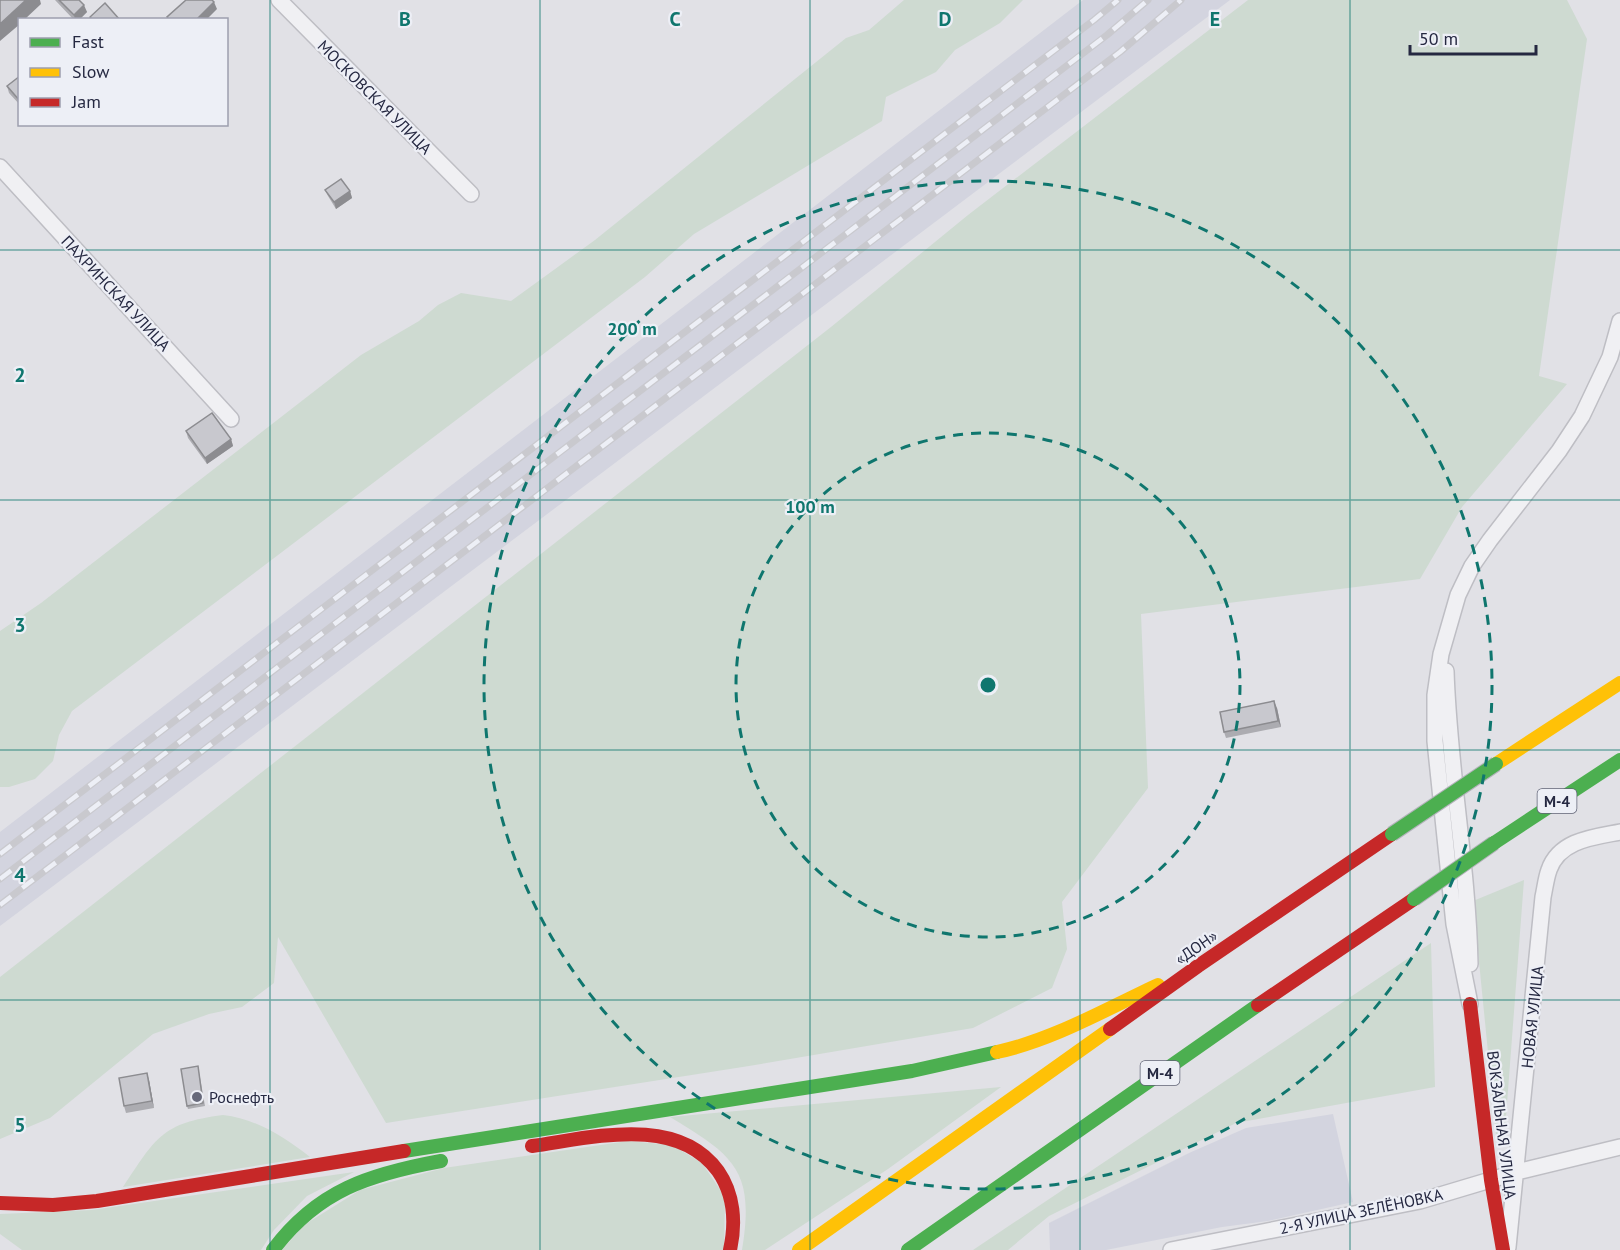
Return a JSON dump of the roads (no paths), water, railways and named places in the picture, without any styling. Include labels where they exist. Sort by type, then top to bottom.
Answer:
[{"type":"main road","name":"«ДОН»","points":[[799,1250],[1198,966],[1620,683]]},
{"type":"main road","name":"М-4","points":[[908,1250],[1227,1026],[1494,843],[1620,760]]},
{"type":"main road","points":[[0,1203],[53,1205],[97,1201],[912,1071],[1016,1048],[1073,1025],[1198,966]]},
{"type":"main road","name":"ВОКЗАЛЬНАЯ УЛИЦА","points":[[1470,1004],[1491,1180],[1503,1250]]},
{"type":"main road","points":[[515,1149],[632,1132],[678,1139],[698,1149],[716,1166],[729,1190],[734,1218],[730,1250]]},
{"type":"main road","points":[[273,1250],[291,1225],[304,1212],[343,1188],[374,1176],[416,1165],[460,1158]]},
{"type":"street","name":"МОСКОВСКАЯ УЛИЦА","points":[[279,0],[471,194]]},
{"type":"street","name":"ПАХРИНСКАЯ УЛИЦА","points":[[0,167],[231,419]]},
{"type":"street","points":[[1470,1004],[1454,924],[1435,741],[1435,695],[1440,654],[1458,595],[1472,566],[1582,417],[1610,357],[1620,321]]},
{"type":"street","name":"НОВАЯ УЛИЦА","points":[[1507,1250],[1543,897],[1549,868],[1561,852],[1574,842],[1620,832]]},
{"type":"street","name":"2-Я УЛИЦА ЗЕЛЁНОВКА","points":[[1171,1250],[1420,1201],[1516,1172],[1620,1147]]},
{"type":"railway","points":[[0,854],[1118,0]]},
{"type":"railway","points":[[0,879],[1107,35],[1148,0]]},
{"type":"railway","points":[[0,905],[1120,52],[1181,0]]},
{"type":"place","name":"Роснефть","points":[[197,1097]]}]
